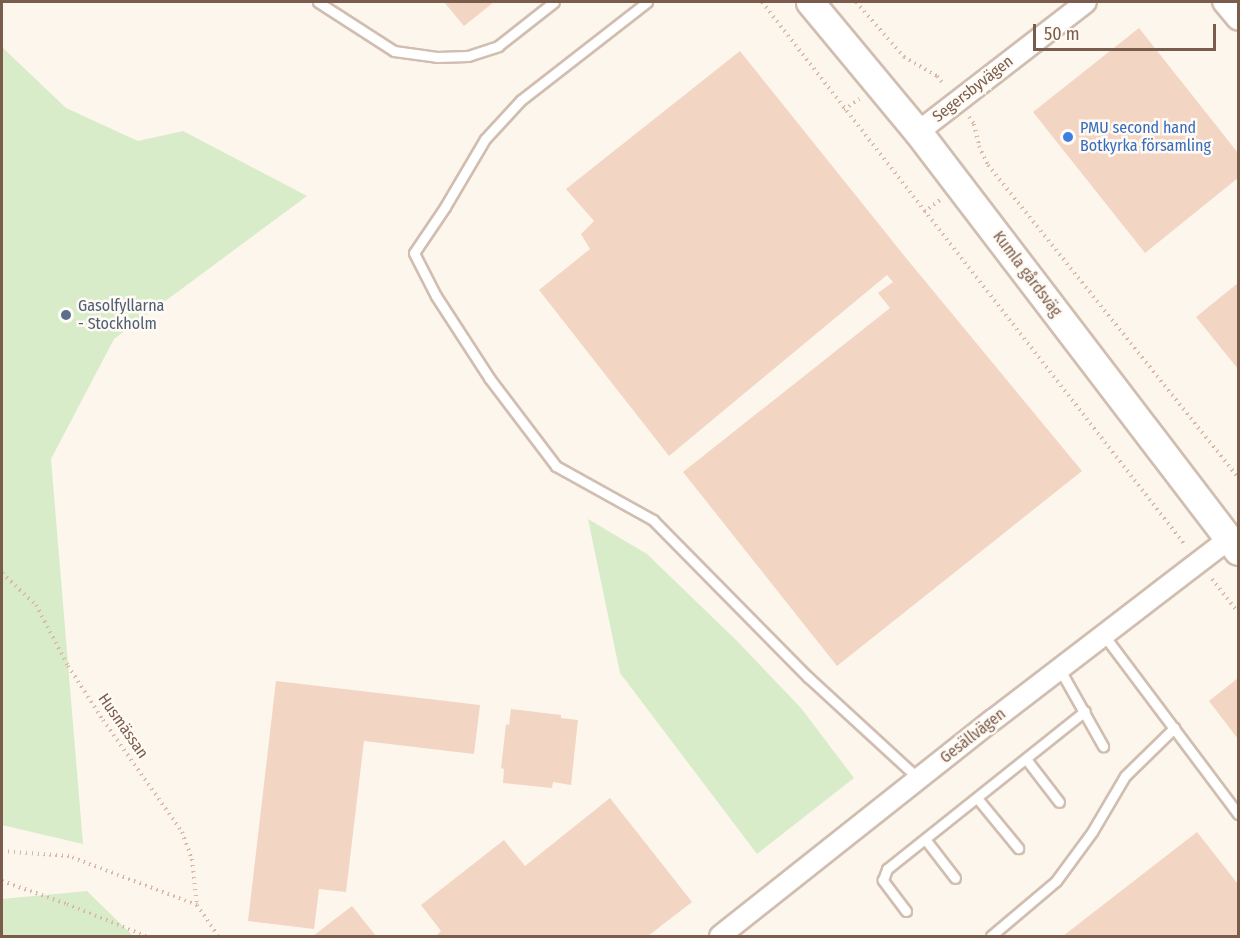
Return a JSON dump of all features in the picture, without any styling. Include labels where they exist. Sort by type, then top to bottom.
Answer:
[{"type":"street","name":"Kumla gårdsväg","points":[[810,2],[918,132],[1234,545]]},
{"type":"street","name":"Segersbyvägen","points":[[918,132],[1086,2]]},
{"type":"street","points":[[1224,2],[1239,20]]},
{"type":"street","name":"Gesällvägen","points":[[720,936],[1103,634],[1199,563],[1234,545]]},
{"type":"lane","points":[[318,2],[393,51],[437,57],[468,56],[498,46],[554,2]]},
{"type":"lane","points":[[647,2],[521,100],[485,139],[445,207],[414,253],[436,296],[490,379],[556,466],[653,520],[808,677],[919,779]]},
{"type":"lane","points":[[1103,634],[1239,814]]},
{"type":"lane","points":[[1059,668],[1103,746]]},
{"type":"lane","points":[[906,911],[883,880],[884,872],[1085,711]]},
{"type":"lane","points":[[991,936],[1056,881],[1092,832],[1125,776],[1174,728]]},
{"type":"lane","points":[[1026,759],[1059,802]]},
{"type":"lane","points":[[976,798],[1018,848]]},
{"type":"lane","points":[[925,839],[955,878]]},
{"type":"path","points":[[762,2],[1239,612]]},
{"type":"path","points":[[856,2],[904,57],[937,76],[974,124],[979,146],[988,165],[1239,477]]},
{"type":"path","name":"Husmässan","points":[[2,573],[36,605],[68,666],[182,832],[192,859],[197,905],[218,936]]},
{"type":"path","points":[[2,851],[69,856],[197,905]]},
{"type":"path","points":[[2,881],[146,936]]},
{"type":"green space","points":[[2,47],[66,108],[138,141],[183,131],[307,196],[114,339],[51,459],[83,844],[2,825]]},
{"type":"green space","points":[[588,519],[647,554],[736,640],[801,708],[854,778],[757,854],[620,673]]},
{"type":"green space","points":[[87,891],[133,936],[2,936],[2,899]]},
{"type":"building","points":[[444,2],[494,2],[464,26]]},
{"type":"building","points":[[1139,28],[1238,153],[1238,178],[1145,253],[1033,112]]},
{"type":"building","points":[[740,51],[906,258],[1082,471],[837,666],[683,472],[890,308],[878,293],[893,282],[887,275],[669,456],[539,290],[590,249],[581,234],[594,221],[566,189]]},
{"type":"building","points":[[1238,283],[1238,369],[1196,317]]},
{"type":"building","points":[[1238,678],[1238,739],[1209,701]]},
{"type":"building","points":[[276,681],[480,705],[474,754],[364,741],[346,892],[319,889],[314,929],[248,921]]},
{"type":"building","points":[[511,709],[561,715],[561,718],[578,720],[571,785],[553,782],[552,788],[503,783],[504,769],[501,768],[506,724],[509,725]]},
{"type":"building","points":[[610,798],[692,902],[648,936],[436,936],[441,931],[421,905],[504,840],[525,866]]},
{"type":"building","points":[[1197,832],[1238,884],[1238,936],[1063,936]]},
{"type":"building","points":[[352,906],[376,936],[313,936]]},
{"type":"place","name":"PMU second hand Botkyrka församling","points":[[1068,137]]},
{"type":"place","name":"Gasolfyllarna - Stockholm","points":[[66,315]]}]
